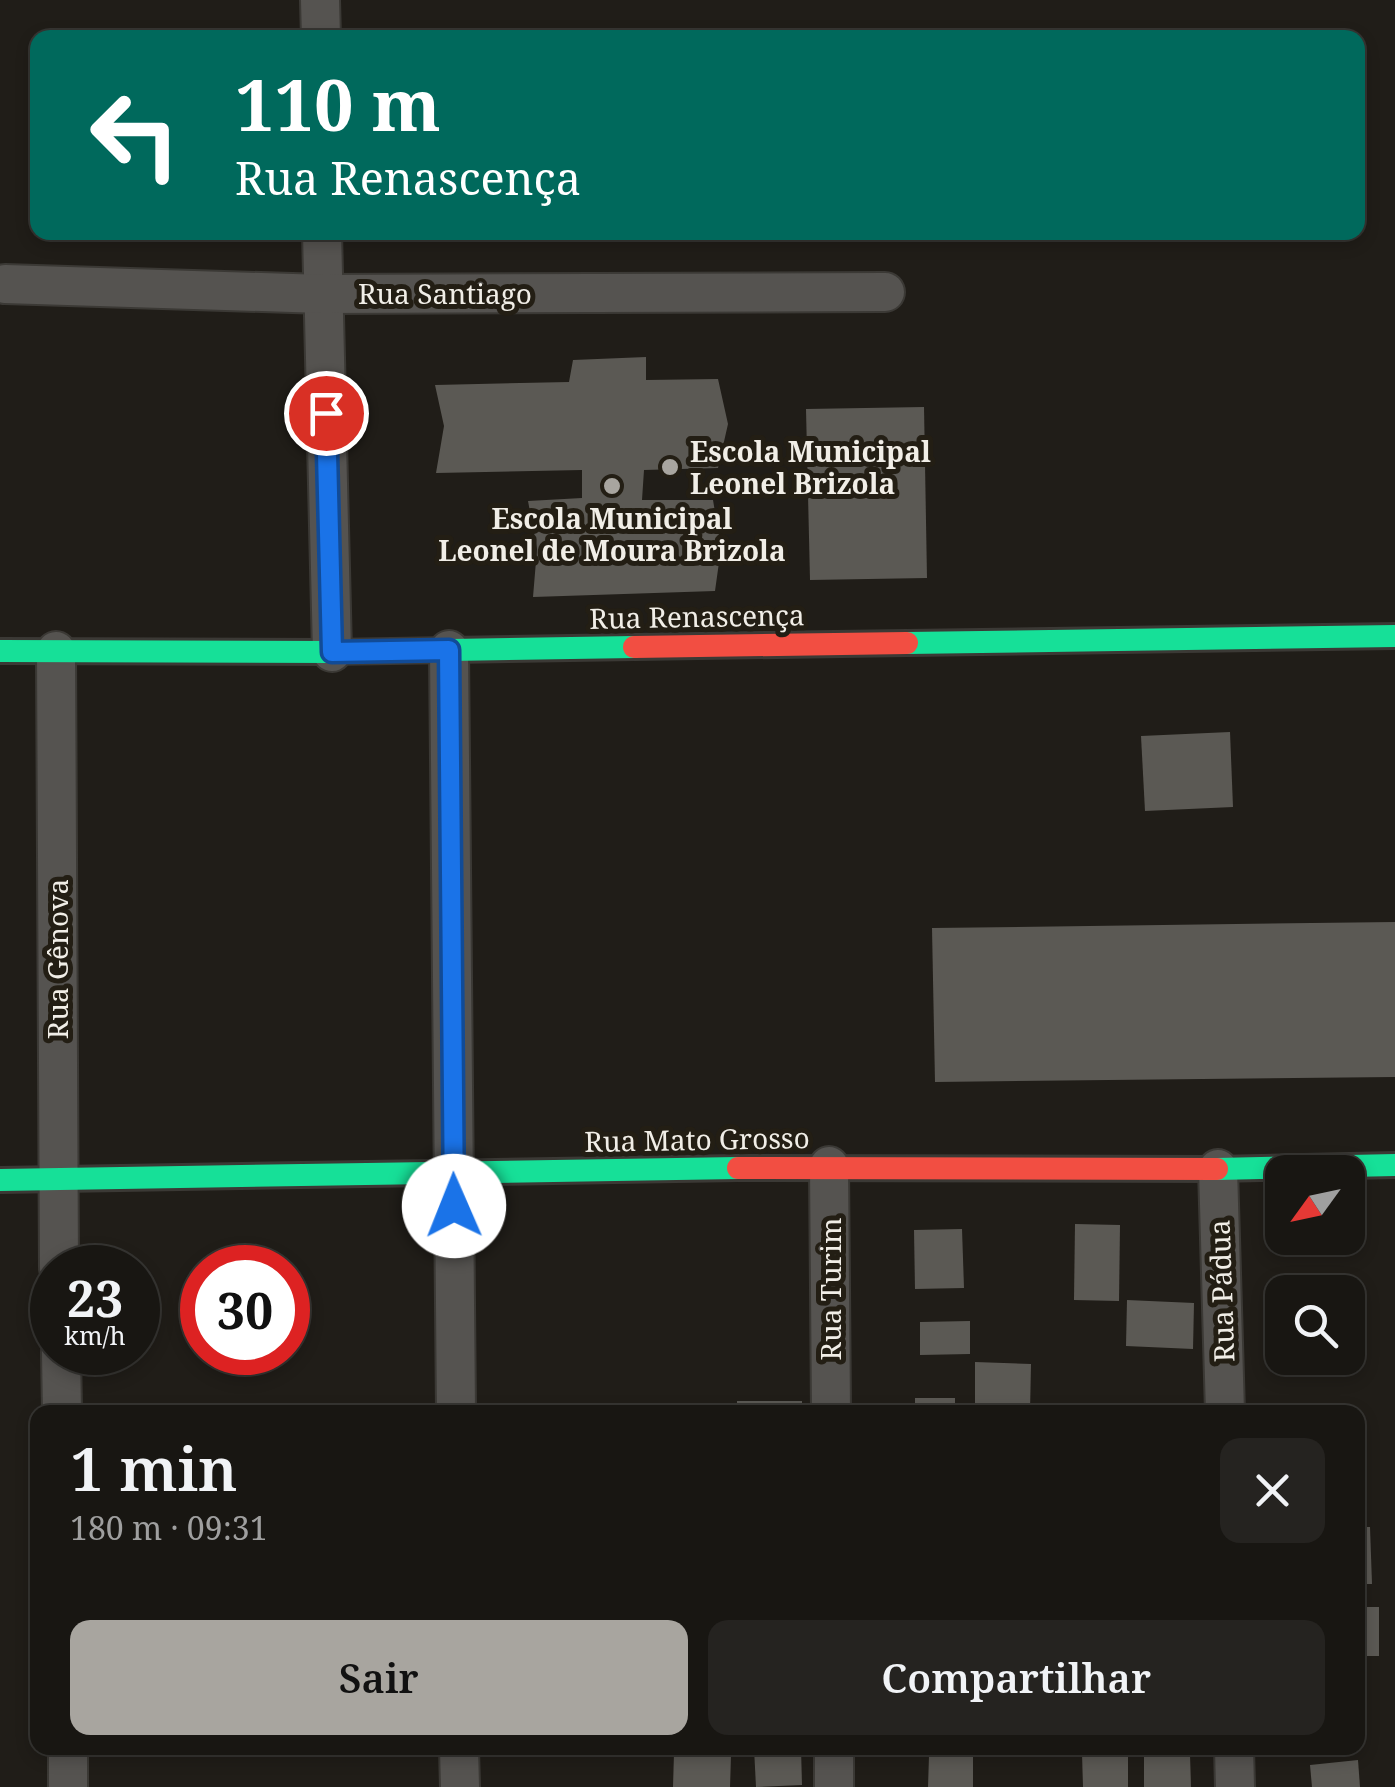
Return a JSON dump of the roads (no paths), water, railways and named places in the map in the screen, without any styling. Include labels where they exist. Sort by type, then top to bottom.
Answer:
[{"type":"street","points":[[320,0],[320,30]]},
{"type":"street","points":[[322,240],[332,652]]},
{"type":"street","name":"Rua Santiago","points":[[5,284],[322,294],[885,292]]},
{"type":"street","name":"Rua Renascença","points":[[0,652],[332,652],[1395,636]]},
{"type":"street","points":[[449,650],[456,1405]]},
{"type":"street","name":"Rua Gênova","points":[[56,651],[59,1245]]},
{"type":"street","name":"Rua Mato Grosso","points":[[0,1180],[829,1166],[1218,1169],[1395,1165]]},
{"type":"street","name":"Rua Turim","points":[[829,1166],[831,1405]]},
{"type":"street","name":"Rua Pádua","points":[[1218,1169],[1225,1405]]},
{"type":"street","points":[[61,1375],[62,1405]]},
{"type":"street","points":[[68,1755],[68,1787]]},
{"type":"street","points":[[459,1755],[460,1787]]},
{"type":"street","points":[[834,1755],[834,1787]]},
{"type":"street","points":[[1234,1755],[1236,1787]]},
{"type":"place","name":"Escola Municipal Leonel Brizola","points":[[670,467]]},
{"type":"place","name":"Escola Municipal Leonel de Moura Brizola","points":[[612,486]]}]
